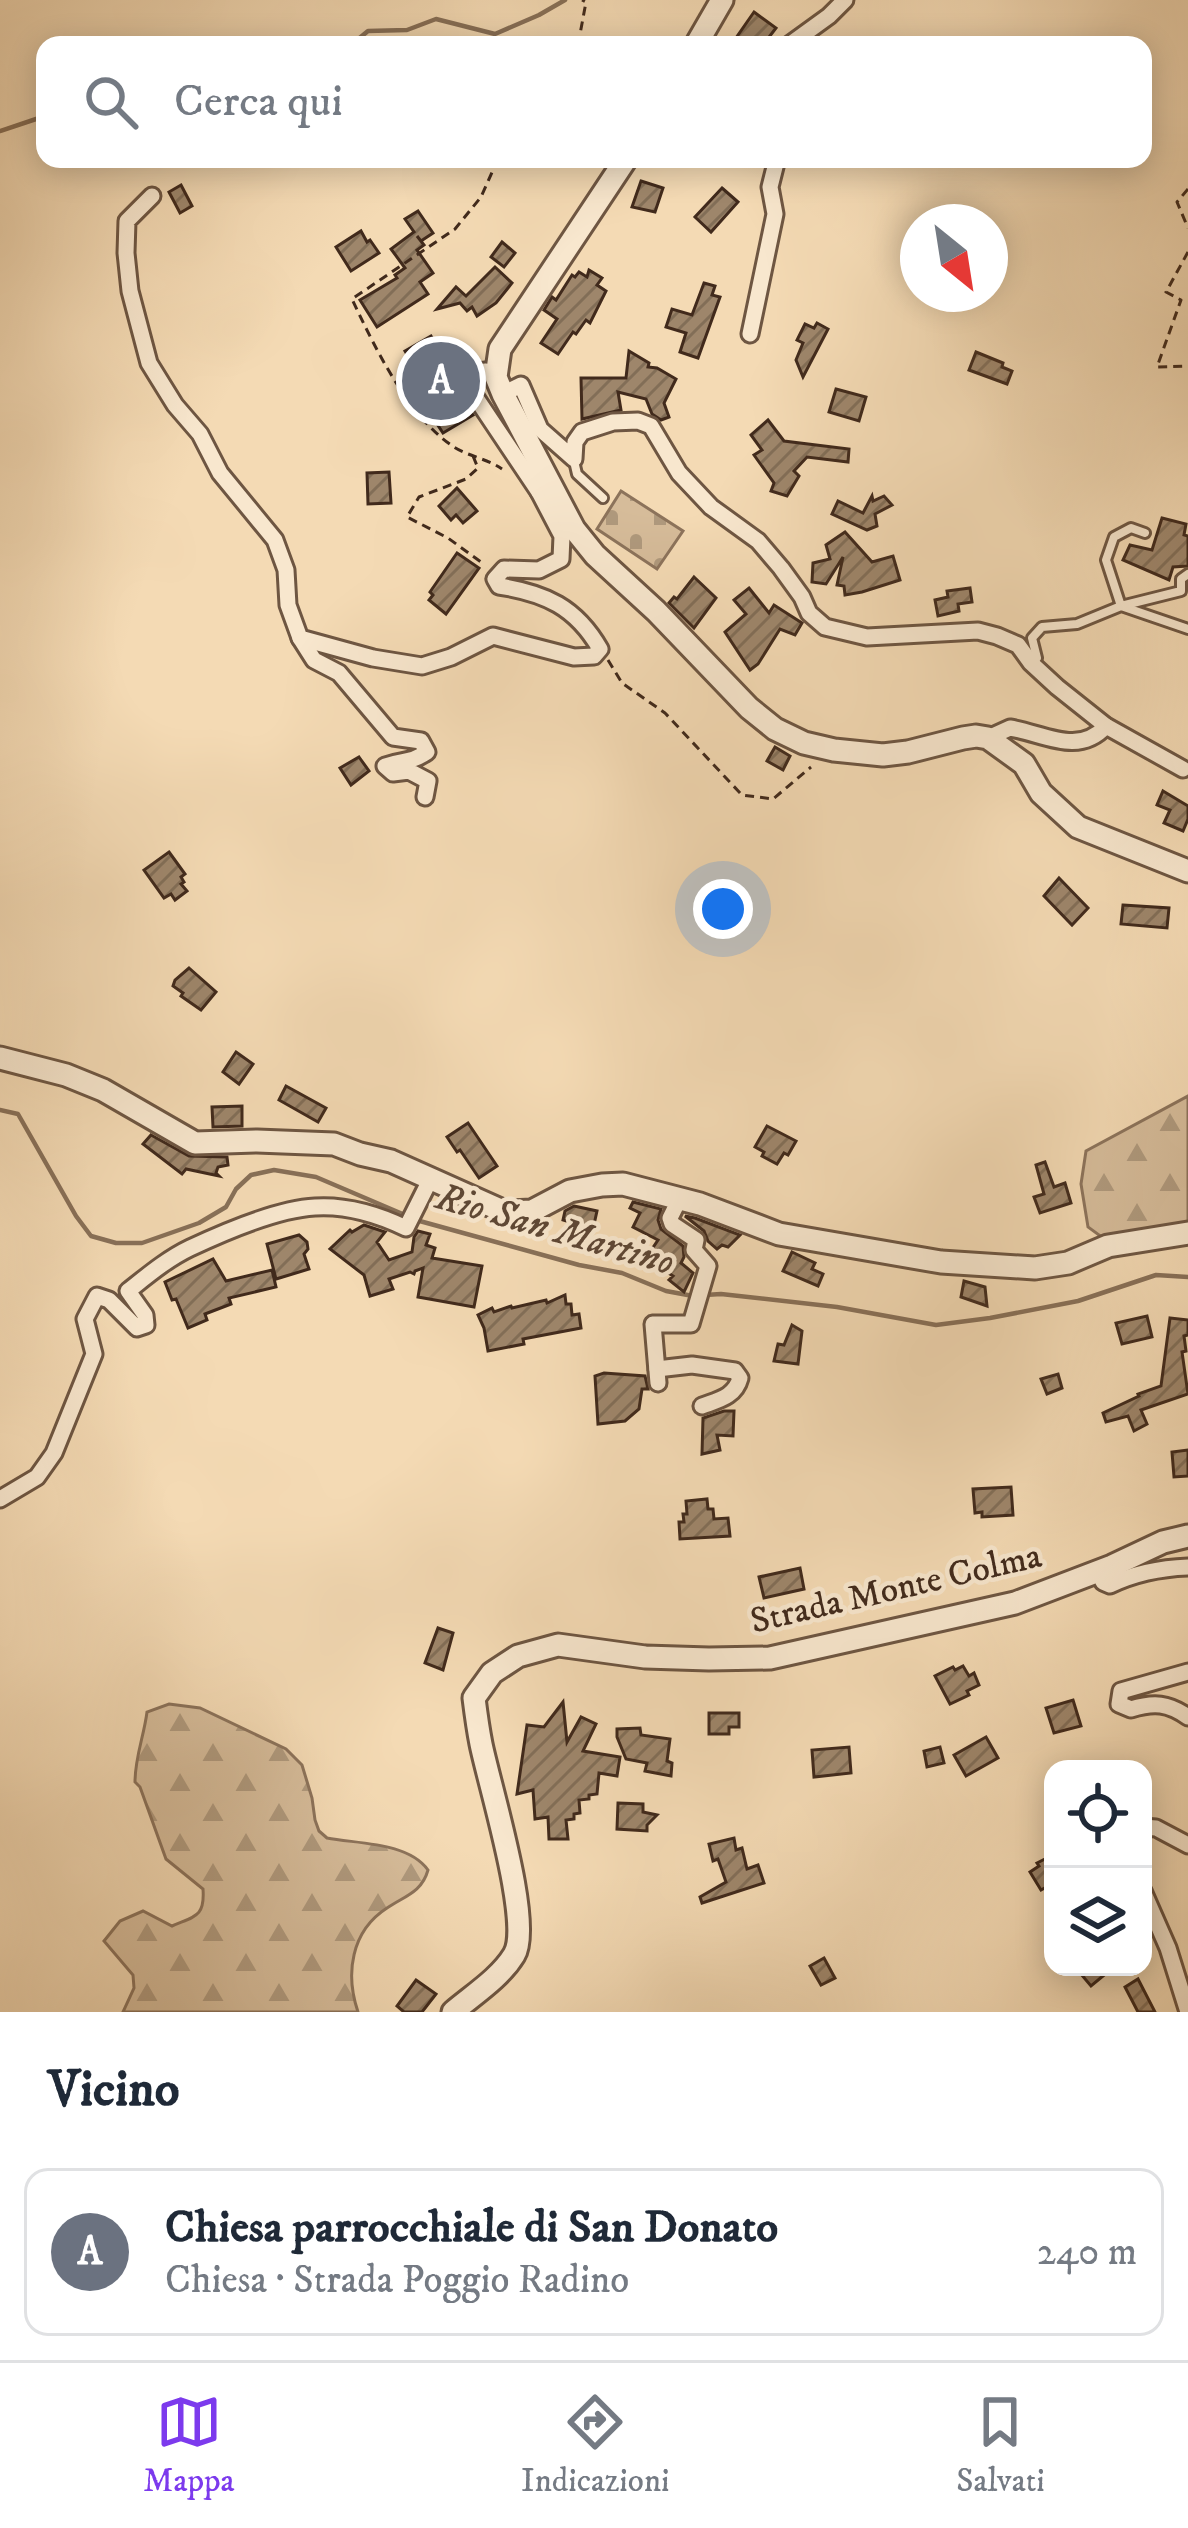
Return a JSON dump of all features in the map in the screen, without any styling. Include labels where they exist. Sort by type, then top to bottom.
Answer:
[{"type":"street","points":[[701,36],[722,0]]},
{"type":"street","points":[[802,36],[845,0]]},
{"type":"street","points":[[300,638],[422,667],[493,636],[574,657],[594,656],[600,649],[567,609],[531,591],[499,586],[495,579],[504,569],[539,570],[562,559],[562,536],[502,394],[496,360],[620,168]]},
{"type":"street","points":[[750,334],[775,214],[770,188],[775,168]]},
{"type":"street","points":[[152,196],[127,221],[126,253],[130,291],[149,363],[200,434],[220,473],[274,540],[286,570],[288,605],[314,660],[339,673],[393,737],[421,741],[427,752],[412,762],[385,766],[393,773],[409,771],[428,781],[425,797]]},
{"type":"street","points":[[486,371],[460,374],[595,556],[775,729],[825,748],[883,755],[976,736],[988,739],[1024,764],[1041,793],[1078,827],[1188,871]]},
{"type":"street","points":[[502,394],[521,386],[540,429],[574,459]]},
{"type":"street","points":[[574,459],[575,442],[582,432],[613,422],[652,426],[679,473],[711,507],[758,542],[792,583],[809,614],[825,627],[867,637],[997,635],[1018,645],[1030,663],[1106,726],[1186,770]]},
{"type":"street","points":[[988,739],[1010,728],[1064,742],[1084,742],[1106,726]]},
{"type":"street","points":[[0,1058],[103,1090],[194,1143],[334,1144],[391,1161],[506,1212],[532,1211],[570,1191],[623,1184],[779,1234],[941,1262],[1035,1268],[1068,1263],[1108,1246],[1188,1233]]},
{"type":"street","points":[[0,1499],[37,1477],[54,1453],[94,1354],[85,1319],[97,1296],[109,1300],[136,1328],[146,1325],[145,1315],[128,1291],[187,1249],[272,1216],[315,1207],[357,1211],[406,1228],[430,1180]]},
{"type":"street","points":[[670,1196],[677,1204],[672,1224],[697,1240],[694,1250],[708,1266],[691,1324],[653,1324],[657,1376],[692,1365],[735,1371],[740,1378],[729,1395],[702,1406]]},
{"type":"street","name":"Strada Monte Colma","points":[[453,2012],[517,1953],[516,1898],[474,1698],[492,1673],[518,1656],[558,1645],[645,1657],[770,1658],[1015,1603],[1188,1536]]},
{"type":"street","points":[[1099,1571],[1102,1582],[1110,1585],[1128,1576],[1188,1567]]},
{"type":"street","points":[[1188,1672],[1121,1691],[1119,1704],[1131,1709],[1153,1703],[1173,1707],[1188,1717]]},
{"type":"street","points":[[1152,1828],[1188,1845]]},
{"type":"street","points":[[1152,1912],[1188,2012]]},
{"type":"lane","points":[[574,459],[577,474],[603,498]]},
{"type":"lane","points":[[1121,606],[1106,560],[1114,537],[1130,528],[1145,533]]},
{"type":"lane","points":[[1030,663],[1037,658],[1033,638],[1042,627],[1077,624],[1121,606],[1181,591],[1181,579],[1188,574]]},
{"type":"lane","points":[[1121,606],[1188,629]]},
{"type":"path","points":[[580,36],[586,2],[582,0]]},
{"type":"path","points":[[494,168],[481,197],[455,229],[352,299],[378,352],[428,426],[455,448],[506,471]]},
{"type":"path","points":[[1188,189],[1178,202],[1188,229]]},
{"type":"path","points":[[1188,252],[1166,292],[1181,300],[1157,368],[1188,366]]},
{"type":"path","points":[[472,454],[478,468],[466,479],[419,497],[407,517],[448,538],[499,575]]},
{"type":"path","points":[[600,649],[622,682],[665,713],[742,795],[773,799],[806,773],[825,748]]},
{"type":"green space","points":[[621,491],[683,531],[657,569],[597,529]]},
{"type":"green space","points":[[1188,1096],[1188,1226],[1103,1238],[1088,1227],[1081,1184],[1086,1151]]},
{"type":"green space","points":[[169,1704],[200,1708],[286,1749],[302,1765],[315,1820],[327,1838],[395,1849],[428,1870],[417,1889],[375,1918],[359,1941],[352,1968],[358,2012],[123,2012],[134,1988],[133,1975],[104,1941],[120,1921],[143,1911],[172,1926],[197,1914],[202,1905],[203,1889],[166,1859],[135,1782],[147,1712]]},
{"type":"building","points":[[754,12],[776,28],[770,36],[737,36]]},
{"type":"building","points":[[641,181],[663,188],[655,212],[632,207]]},
{"type":"building","points":[[181,185],[192,206],[180,213],[169,192]]},
{"type":"building","points":[[722,188],[738,202],[711,232],[695,217]]},
{"type":"building","points":[[418,211],[433,233],[421,241],[417,236],[424,245],[417,250],[433,273],[420,282],[428,294],[377,327],[360,300],[405,268],[391,249],[414,232],[405,219]]},
{"type":"building","points":[[361,231],[379,253],[351,271],[336,247]]},
{"type":"building","points":[[502,242],[515,253],[504,267],[491,257]]},
{"type":"building","points":[[495,267],[512,283],[496,303],[477,316],[472,307],[467,311],[460,303],[437,309],[456,287],[466,296]]},
{"type":"building","points":[[589,270],[602,278],[597,285],[606,291],[590,323],[586,320],[573,332],[558,354],[541,343],[557,319],[544,310],[572,275],[579,272],[587,277]]},
{"type":"building","points":[[704,283],[715,286],[712,295],[720,297],[698,358],[680,352],[686,333],[666,327],[672,309],[692,315]]},
{"type":"building","points":[[817,323],[828,329],[803,377],[796,360],[803,343],[797,340],[805,324],[814,328]]},
{"type":"building","points":[[431,336],[450,381],[473,415],[443,433],[400,368],[411,361],[405,351]]},
{"type":"building","points":[[629,351],[649,363],[648,367],[676,379],[664,403],[669,417],[661,420],[652,414],[646,399],[618,392],[621,410],[582,419],[581,378],[626,378]]},
{"type":"building","points":[[976,352],[1012,371],[1007,384],[969,370]]},
{"type":"building","points":[[836,389],[866,397],[859,421],[829,412]]},
{"type":"building","points":[[768,420],[784,441],[849,449],[848,462],[807,457],[794,471],[799,476],[787,496],[771,491],[774,483],[754,455],[762,450],[751,435]]},
{"type":"building","points":[[389,472],[391,503],[368,504],[367,473]]},
{"type":"building","points":[[457,488],[477,511],[463,523],[456,515],[451,520],[439,506]]},
{"type":"building","points":[[872,496],[873,501],[884,496],[892,505],[875,514],[877,526],[867,530],[832,514],[838,501],[863,513]]},
{"type":"building","points":[[1162,518],[1186,524],[1184,535],[1188,536],[1188,566],[1173,567],[1169,580],[1123,560],[1130,545],[1152,550]]},
{"type":"building","points":[[845,532],[872,562],[893,556],[900,580],[845,595],[844,586],[837,585],[843,557],[826,584],[812,582],[813,563],[830,559],[826,545]]},
{"type":"building","points":[[457,553],[479,568],[446,614],[429,600],[430,592]]},
{"type":"building","points":[[694,577],[716,598],[694,628],[669,603]]},
{"type":"building","points":[[749,588],[769,613],[774,605],[802,623],[795,635],[780,629],[750,670],[725,632],[746,614],[734,600]]},
{"type":"building","points":[[970,588],[972,602],[938,616],[935,600],[948,597],[947,591]]},
{"type":"building","points":[[775,747],[790,756],[783,770],[767,761]]},
{"type":"building","points":[[359,757],[369,771],[351,785],[340,768]]},
{"type":"building","points":[[1163,791],[1188,806],[1183,831],[1164,823],[1170,810],[1157,805]]},
{"type":"building","points":[[169,852],[185,874],[181,884],[187,891],[175,900],[171,894],[164,898],[144,870]]},
{"type":"building","points":[[1059,878],[1088,908],[1072,925],[1044,896]]},
{"type":"building","points":[[1123,905],[1169,908],[1167,928],[1121,924]]},
{"type":"building","points":[[189,968],[216,992],[201,1010],[173,986]]},
{"type":"building","points":[[236,1052],[253,1064],[239,1084],[223,1072]]},
{"type":"building","points":[[286,1086],[326,1108],[318,1122],[279,1100]]},
{"type":"building","points":[[242,1106],[242,1126],[213,1127],[212,1107]]},
{"type":"building","points":[[468,1123],[497,1166],[479,1178],[447,1137]]},
{"type":"building","points":[[767,1126],[796,1141],[777,1164],[755,1147]]},
{"type":"building","points":[[151,1135],[189,1156],[227,1157],[228,1165],[218,1167],[219,1176],[186,1169],[182,1174],[143,1144]]},
{"type":"building","points":[[1045,1162],[1054,1187],[1065,1183],[1071,1203],[1040,1213],[1034,1197],[1044,1194],[1036,1165]]},
{"type":"building","points":[[633,1202],[661,1209],[661,1229],[683,1246],[681,1263],[693,1273],[684,1292],[669,1280],[673,1276],[667,1272],[675,1261],[652,1249],[658,1240],[633,1227],[640,1213],[630,1208]]},
{"type":"building","points":[[574,1206],[597,1211],[593,1229],[563,1220],[565,1211]]},
{"type":"building","points":[[685,1216],[740,1235],[728,1247],[717,1249]]},
{"type":"building","points":[[364,1225],[385,1232],[377,1242],[389,1260],[412,1252],[418,1231],[430,1234],[426,1245],[435,1248],[432,1258],[482,1266],[474,1307],[418,1297],[423,1268],[389,1279],[393,1289],[370,1296],[364,1275],[330,1249],[350,1230]]},
{"type":"building","points":[[299,1235],[307,1242],[304,1254],[309,1269],[276,1279],[267,1244]]},
{"type":"building","points":[[792,1252],[815,1263],[812,1269],[823,1274],[818,1286],[783,1271]]},
{"type":"building","points":[[213,1259],[226,1281],[272,1270],[276,1287],[229,1298],[231,1304],[205,1314],[207,1320],[188,1328],[165,1282]]},
{"type":"building","points":[[964,1281],[985,1287],[987,1306],[961,1297]]},
{"type":"building","points":[[565,1295],[572,1315],[579,1314],[581,1328],[488,1351],[478,1315],[492,1308],[494,1312],[547,1303]]},
{"type":"building","points":[[1147,1316],[1152,1337],[1122,1344],[1116,1323]]},
{"type":"building","points":[[1170,1318],[1188,1320],[1186,1351],[1182,1352],[1188,1394],[1141,1410],[1147,1424],[1134,1431],[1128,1416],[1106,1422],[1103,1413],[1161,1386]]},
{"type":"building","points":[[792,1325],[802,1331],[798,1364],[774,1361],[778,1344],[784,1345]]},
{"type":"building","points":[[1058,1374],[1062,1388],[1047,1394],[1041,1379]]},
{"type":"building","points":[[595,1376],[645,1376],[648,1389],[642,1389],[639,1409],[625,1421],[598,1424]]},
{"type":"building","points":[[734,1411],[733,1436],[717,1435],[720,1450],[702,1454],[703,1418]]},
{"type":"building","points":[[1188,1450],[1188,1476],[1174,1477],[1172,1452]]},
{"type":"building","points":[[1011,1487],[1013,1515],[982,1517],[982,1512],[975,1513],[973,1489]]},
{"type":"building","points":[[707,1499],[714,1519],[728,1518],[730,1536],[680,1539],[679,1522],[687,1514],[686,1501]]},
{"type":"building","points":[[800,1568],[804,1589],[764,1598],[759,1577]]},
{"type":"building","points":[[438,1628],[453,1633],[443,1670],[425,1663]]},
{"type":"building","points":[[963,1666],[969,1676],[974,1673],[979,1685],[950,1704],[935,1676]]},
{"type":"building","points":[[1073,1700],[1081,1726],[1054,1733],[1046,1708]]},
{"type":"building","points":[[563,1702],[567,1742],[581,1717],[596,1724],[583,1751],[620,1757],[617,1776],[599,1773],[597,1794],[579,1800],[580,1813],[566,1820],[568,1839],[549,1839],[548,1817],[535,1819],[533,1790],[517,1794],[527,1725],[544,1727]]},
{"type":"building","points":[[709,1713],[739,1713],[739,1727],[729,1727],[729,1734],[709,1734]]},
{"type":"building","points":[[640,1728],[641,1735],[670,1739],[671,1776],[645,1771],[647,1763],[626,1759],[617,1729]]},
{"type":"building","points":[[986,1737],[998,1758],[966,1776],[954,1755]]},
{"type":"building","points":[[849,1747],[851,1773],[814,1777],[812,1750]]},
{"type":"building","points":[[940,1747],[944,1763],[927,1767],[924,1751]]},
{"type":"building","points":[[618,1803],[643,1804],[643,1812],[657,1815],[647,1831],[617,1829]]},
{"type":"building","points":[[734,1838],[747,1869],[758,1865],[764,1883],[702,1903],[700,1897],[726,1882],[709,1844]]},
{"type":"building","points":[[1044,1860],[1041,1890],[1030,1872]]},
{"type":"building","points":[[824,1958],[835,1978],[821,1985],[810,1966]]},
{"type":"building","points":[[1083,1976],[1103,1976],[1091,1986]]},
{"type":"building","points":[[1138,1979],[1155,2012],[1138,2012],[1125,1987]]},
{"type":"building","points":[[416,1980],[436,1994],[422,2012],[404,2012],[397,2006]]},
{"type":"waterway","points":[[362,36],[368,31],[407,30],[436,19],[495,34],[565,0]]},
{"type":"waterway","points":[[0,131],[36,119]]},
{"type":"waterway","name":"Rio San Martino","points":[[0,1110],[18,1114],[91,1236],[116,1243],[142,1243],[199,1223],[226,1207],[251,1175],[274,1170],[316,1177],[405,1215]]},
{"type":"waterway","name":"Rio San Martino","points":[[416,1220],[693,1296]]},
{"type":"waterway","name":"Rio San Martino","points":[[705,1295],[837,1307],[936,1325],[1078,1301],[1156,1275],[1188,1277]]},
{"type":"place","name":"Chiesa parrocchiale di San Donato","points":[[441,381]]}]
